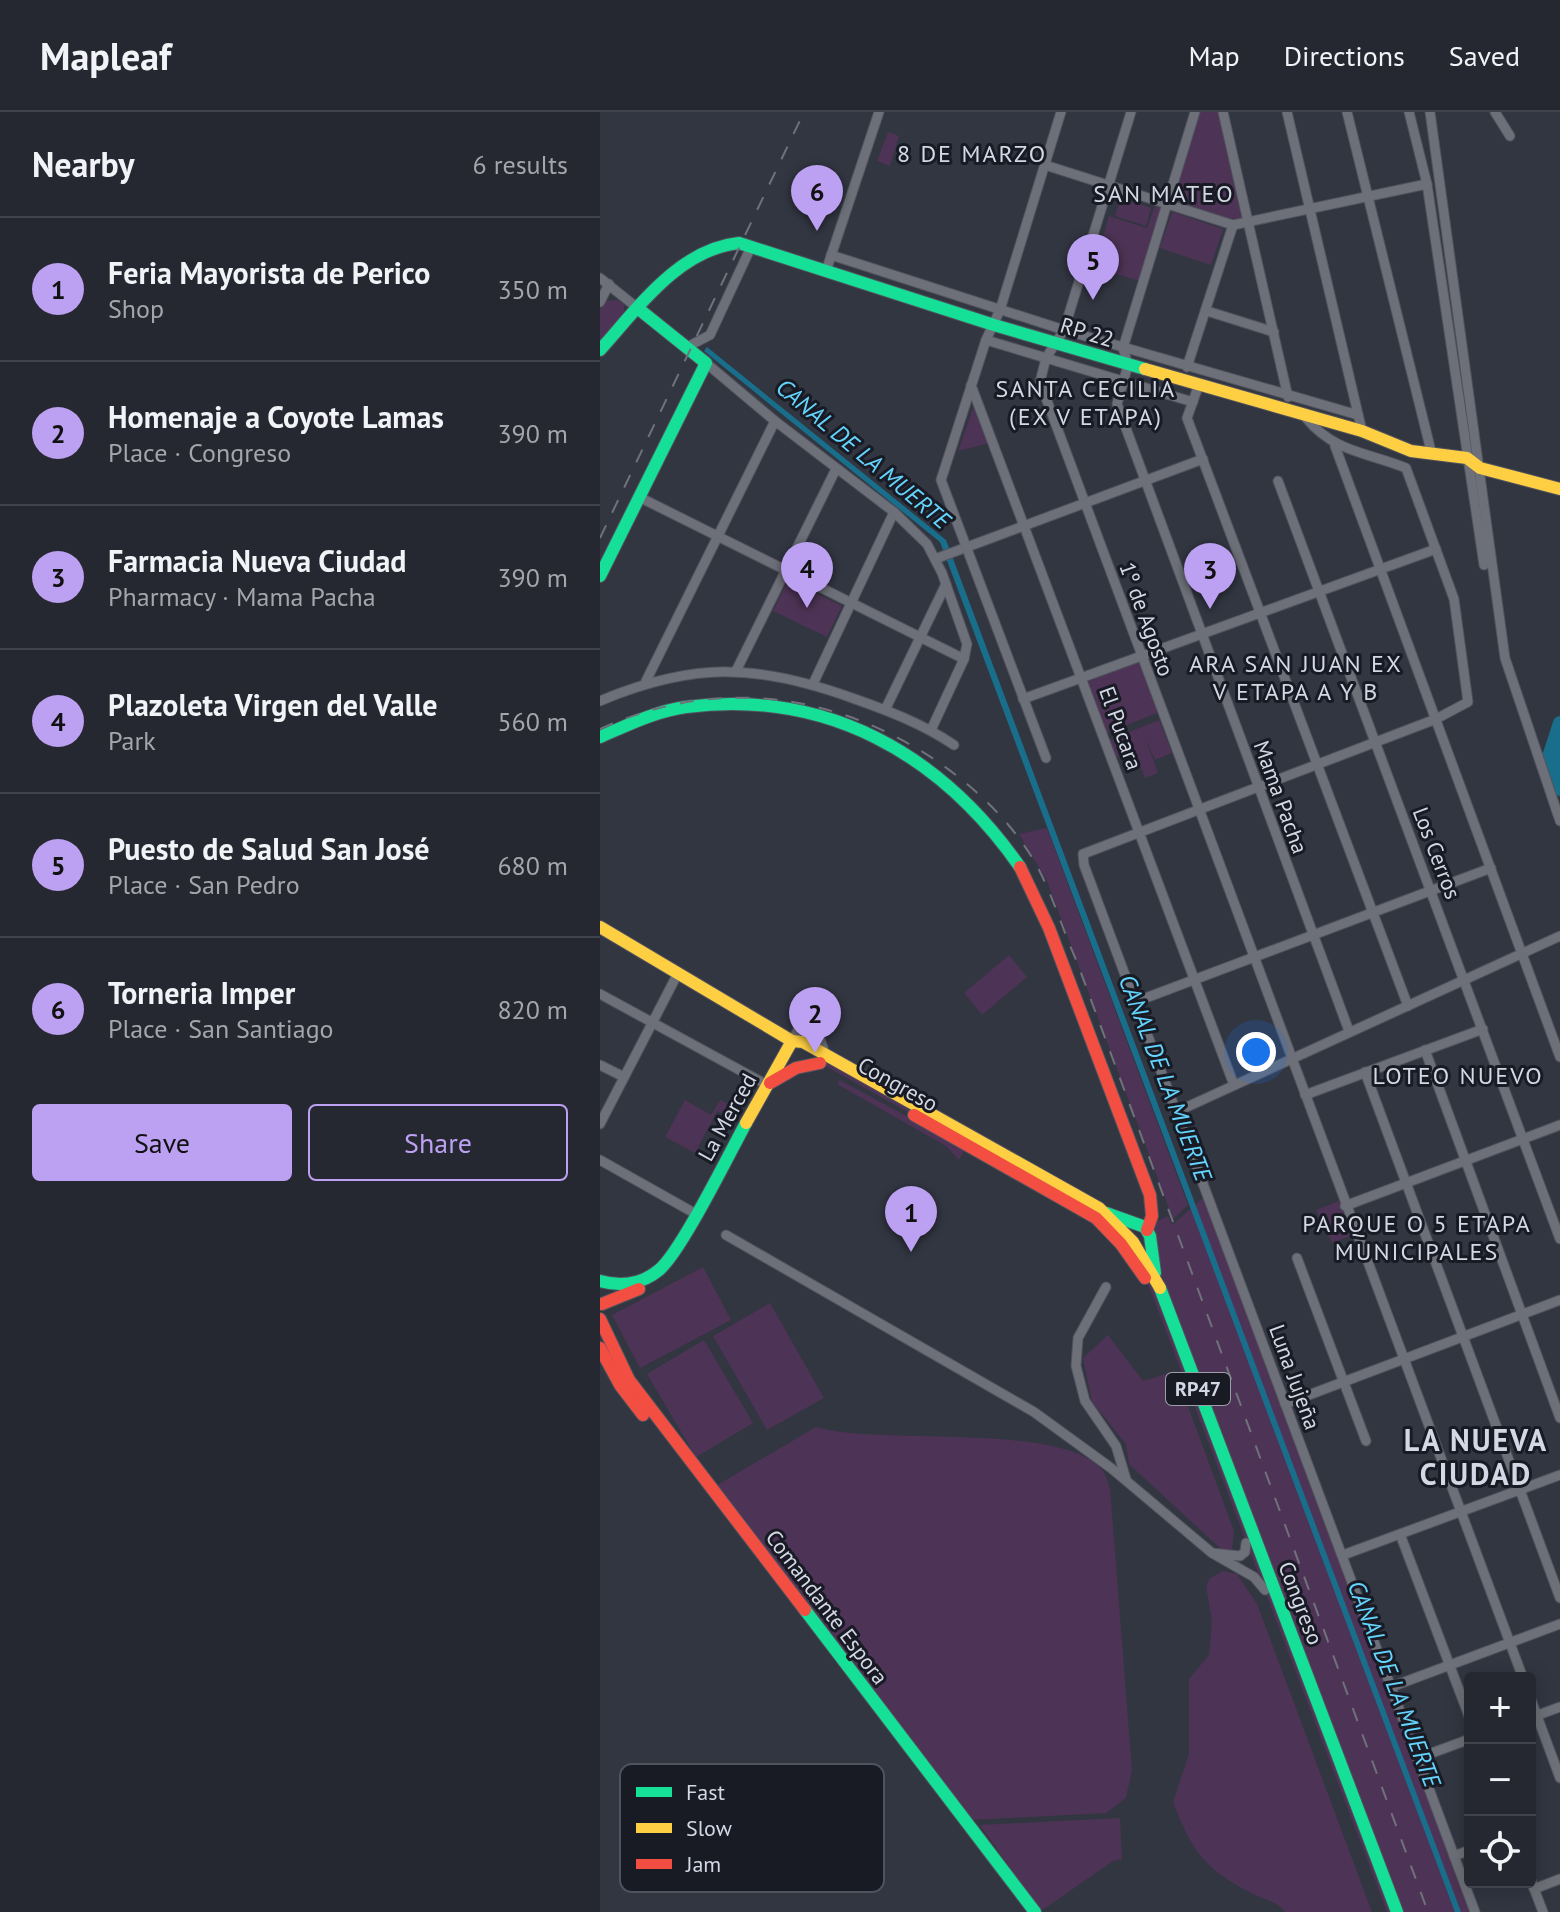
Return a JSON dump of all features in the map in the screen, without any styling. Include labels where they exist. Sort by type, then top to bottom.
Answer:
[{"type":"main road","name":"RP 22","points":[[600,350],[706,248],[731,242],[1198,387],[1362,431],[1411,451],[1431,451]]},
{"type":"main road","points":[[600,576],[706,363],[689,346],[640,310]]},
{"type":"main road","points":[[1431,451],[1467,458],[1480,468],[1560,489]]},
{"type":"main road","points":[[600,737],[685,707],[739,704],[807,712],[846,723],[892,742],[937,772],[999,836],[1022,869],[1044,918],[1150,1195],[1152,1216],[1147,1230],[1157,1280]]},
{"type":"main road","name":"RP47","points":[[600,927],[792,1041]]},
{"type":"main road","name":"Congreso","points":[[792,1041],[798,1050],[823,1058],[1102,1211],[1133,1242],[1157,1280],[1397,1912]]},
{"type":"main road","name":"La Merced","points":[[696,1214],[792,1041]]},
{"type":"main road","points":[[767,1085],[796,1068],[823,1058]]},
{"type":"main road","name":"Congreso","points":[[823,1058],[1094,1216],[1121,1244],[1148,1283],[1387,1912]]},
{"type":"main road","points":[[1102,1211],[1136,1222],[1147,1230]]},
{"type":"main road","points":[[601,1306],[600,1283],[628,1284],[656,1273],[675,1252],[696,1214]]},
{"type":"main road","points":[[601,1306],[616,1295],[642,1288],[668,1272],[679,1258],[696,1214]]},
{"type":"main road","name":"Comandante Espora","points":[[600,1319],[629,1380],[1035,1912]]},
{"type":"main road","name":"Comandante Espora","points":[[600,1348],[620,1385],[1024,1912]]},
{"type":"street","points":[[826,271],[879,112]]},
{"type":"street","points":[[1046,758],[961,549],[941,480],[986,340],[1000,310],[1061,112]]},
{"type":"street","points":[[1046,358],[1064,330],[1131,112]]},
{"type":"street","points":[[1128,365],[1123,348],[1195,112]]},
{"type":"street","points":[[1223,112],[1291,413]]},
{"type":"street","points":[[1287,112],[1362,431]]},
{"type":"street","points":[[1347,112],[1431,451]]},
{"type":"street","points":[[1409,112],[1427,184],[1484,565]]},
{"type":"street","points":[[1430,112],[1508,674],[1560,821]]},
{"type":"street","points":[[1495,112],[1510,136]]},
{"type":"street","points":[[1045,165],[1233,225],[1427,184]]},
{"type":"street","points":[[1187,367],[1233,225]]},
{"type":"street","points":[[689,346],[710,335],[751,247]]},
{"type":"street","points":[[831,255],[1123,348],[1358,415]]},
{"type":"street","points":[[600,302],[604,281],[640,310]]},
{"type":"street","points":[[1207,311],[1274,332]]},
{"type":"street","points":[[986,340],[1193,402]]},
{"type":"street","name":"1º de Agosto","points":[[1046,358],[1040,382],[1521,1672]]},
{"type":"street","points":[[706,363],[775,421],[894,512],[939,558],[967,644],[964,659],[931,730]]},
{"type":"street","name":"Mama Pacha","points":[[1128,365],[1117,404],[1349,1031]]},
{"type":"street","name":"El Pucara","points":[[971,385],[1026,524],[1234,1085]]},
{"type":"street","points":[[1198,387],[1187,418],[1408,1006]]},
{"type":"street","points":[[1140,830],[1436,719],[1468,702],[1454,599],[1406,468],[1372,454],[1335,446],[1321,436],[1306,418]]},
{"type":"street","points":[[646,681],[775,421]]},
{"type":"street","points":[[1335,446],[1524,952],[1560,1057]]},
{"type":"street","points":[[939,558],[1203,459]]},
{"type":"street","points":[[736,671],[836,469]]},
{"type":"street","name":"Los Cerros","points":[[1278,481],[1560,1239]]},
{"type":"street","points":[[639,497],[964,659]]},
{"type":"street","points":[[813,684],[894,512]]},
{"type":"street","points":[[1023,699],[1436,549]]},
{"type":"street","points":[[885,710],[946,584]]},
{"type":"street","points":[[600,701],[646,681],[736,671],[781,675],[885,710],[931,730],[954,745]]},
{"type":"street","name":"Luna Jujeña","points":[[1140,830],[1083,854],[1135,1002],[1475,1912]]},
{"type":"street","points":[[1135,1002],[1491,868]]},
{"type":"street","points":[[1176,1112],[1560,936]]},
{"type":"street","points":[[600,1124],[677,975]]},
{"type":"street","points":[[600,994],[767,1085]]},
{"type":"street","points":[[792,1041],[810,1008],[823,1058]]},
{"type":"street","points":[[1305,1095],[1483,1029]]},
{"type":"street","points":[[1425,1050],[1560,1418]]},
{"type":"street","points":[[600,1065],[624,1077]]},
{"type":"street","points":[[1365,1072],[1560,1598]]},
{"type":"street","points":[[1345,1206],[1560,1125]]},
{"type":"street","points":[[600,1160],[696,1214]]},
{"type":"street","points":[[726,1235],[1034,1412],[1127,1482],[1212,1553],[1254,1577],[1265,1590]]},
{"type":"street","points":[[1297,1258],[1366,1441]]},
{"type":"street","points":[[1106,1287],[1078,1338],[1076,1366],[1085,1401],[1116,1446],[1127,1482]]},
{"type":"street","points":[[1285,1404],[1560,1300]]},
{"type":"street","points":[[1343,1555],[1560,1475]]},
{"type":"street","points":[[1400,1534],[1464,1703]]},
{"type":"street","points":[[1212,1553],[1240,1556],[1245,1552],[1246,1543]]},
{"type":"street","points":[[1391,1687],[1560,1624]]},
{"type":"street","points":[[1536,1716],[1560,1707]]},
{"type":"street","points":[[1536,1724],[1560,1778]]},
{"type":"street","points":[[1418,1758],[1464,1741]]},
{"type":"street","points":[[1454,1856],[1464,1852]]},
{"type":"street","points":[[1543,1912],[1534,1889],[1560,1879]]},
{"type":"shaded area","points":[[1200,112],[1219,112],[1244,218],[1230,221],[1173,203]]},
{"type":"shaded area","points":[[888,132],[899,136],[890,166],[877,161]]},
{"type":"shaded area","points":[[1121,198],[1151,208],[1146,226],[1115,216]]},
{"type":"shaded area","points":[[1155,206],[1166,209],[1143,282],[1094,267],[1109,216],[1147,228]]},
{"type":"shaded area","points":[[1172,212],[1223,229],[1211,265],[1160,248]]},
{"type":"shaded area","points":[[618,300],[624,305],[625,320],[600,344],[600,309],[604,301]]},
{"type":"shaded area","points":[[976,400],[990,443],[958,451]]},
{"type":"shaded area","points":[[788,580],[842,606],[827,637],[773,611]]},
{"type":"shaded area","points":[[1139,661],[1159,712],[1105,734],[1085,683]]},
{"type":"shaded area","points":[[1159,720],[1172,753],[1155,760],[1145,737],[1158,773],[1145,778],[1135,753],[1115,757],[1109,740]]},
{"type":"shaded area","points":[[1047,828],[1188,1205],[1173,1219],[1047,881],[1019,834]]},
{"type":"shaded area","points":[[1009,955],[1027,977],[982,1015],[964,993]]},
{"type":"shaded area","points":[[825,1054],[1099,1208],[1146,1261],[1147,1226],[1168,1216],[1172,1225],[1204,1197],[1471,1912],[1387,1912],[1148,1284],[1094,1216],[820,1063]]},
{"type":"shaded area","points":[[840,1080],[965,1148],[959,1160],[946,1146],[837,1084]]},
{"type":"shaded area","points":[[685,1100],[711,1115],[720,1100],[728,1104],[723,1114],[717,1111],[695,1153],[665,1137]]},
{"type":"shaded area","points":[[1339,1201],[1352,1235],[1332,1243],[1316,1210]]},
{"type":"shaded area","points":[[703,1267],[731,1320],[640,1368],[612,1315]]},
{"type":"shaded area","points":[[770,1303],[824,1398],[767,1430],[713,1336]]},
{"type":"shaded area","points":[[1108,1335],[1143,1381],[1175,1371],[1234,1531],[1232,1550],[1221,1549],[1129,1464],[1126,1444],[1092,1402],[1083,1358]]},
{"type":"shaded area","points":[[704,1340],[753,1423],[696,1457],[647,1374]]},
{"type":"shaded area","points":[[816,1427],[882,1435],[1012,1440],[1051,1446],[1082,1456],[1103,1471],[1110,1488],[1132,1770],[1126,1798],[1106,1813],[970,1820],[714,1487]]},
{"type":"shaded area","points":[[1223,1571],[1237,1574],[1257,1604],[1372,1912],[1285,1912],[1275,1903],[1236,1885],[1211,1867],[1194,1847],[1180,1820],[1173,1802],[1189,1754],[1189,1679],[1209,1655],[1212,1621],[1206,1586],[1210,1578]]},
{"type":"shaded area","points":[[1120,1818],[1122,1859],[1113,1861],[1041,1911],[980,1825]]},
{"type":"water","points":[[707,347],[946,540],[1461,1912],[1455,1912],[940,542],[704,351]]},
{"type":"water","points":[[1560,723],[1560,789],[1549,757]]},
{"type":"waterway","points":[[1560,723],[1549,757],[1560,789]]},
{"type":"railway","points":[[600,538],[804,112]]},
{"type":"railway","points":[[600,729],[644,712],[688,702],[732,698],[775,700],[818,707],[860,721],[901,740],[941,764],[995,810],[1028,851],[1048,889],[1077,962],[1428,1912]]},
{"type":"traffic: fast","points":[[600,350],[645,299],[679,268],[697,256],[739,243],[994,325],[1145,369]]},
{"type":"traffic: fast","points":[[600,576],[706,363],[640,310]]},
{"type":"traffic: fast","points":[[600,737],[653,715],[686,707],[738,704],[787,709],[833,720],[876,738],[917,762],[954,792],[989,827],[1020,867]]},
{"type":"traffic: fast","points":[[600,1281],[631,1283],[659,1270],[692,1224],[746,1123]]},
{"type":"traffic: fast","points":[[1106,1213],[1145,1227],[1150,1236],[1155,1273]]},
{"type":"traffic: fast","points":[[1160,1288],[1397,1912]]},
{"type":"traffic: fast","points":[[805,1610],[1035,1912]]},
{"type":"traffic: slow","points":[[1145,369],[1362,431],[1411,451],[1467,458],[1480,468],[1560,489]]},
{"type":"traffic: slow","points":[[600,927],[792,1041],[746,1123]]},
{"type":"traffic: slow","points":[[792,1041],[803,1042],[1099,1208],[1133,1242],[1160,1288]]},
{"type":"traffic: jam","points":[[1020,867],[1049,928],[1150,1195],[1152,1216],[1147,1230]]},
{"type":"traffic: jam","points":[[770,1083],[796,1068],[820,1063]]},
{"type":"traffic: jam","points":[[914,1115],[1096,1218],[1121,1244],[1145,1278]]},
{"type":"traffic: jam","points":[[602,1304],[639,1289]]},
{"type":"traffic: jam","points":[[600,1319],[629,1380],[805,1610]]},
{"type":"traffic: jam","points":[[600,1348],[620,1385],[643,1415]]},
{"type":"place","name":"Torneria Imper","points":[[817,231]]},
{"type":"place","name":"Puesto de Salud San José","points":[[1093,300]]},
{"type":"place","name":"Plazoleta Virgen del Valle","points":[[807,608]]},
{"type":"place","name":"Farmacia Nueva Ciudad","points":[[1210,609]]},
{"type":"place","name":"Homenaje a Coyote Lamas","points":[[815,1053]]},
{"type":"place","name":"Feria Mayorista de Perico","points":[[911,1252]]},
{"type":"district","name":"8 DE MARZO","points":[[972,154]]},
{"type":"district","name":"SAN MATEO","points":[[1164,194]]},
{"type":"district","name":"SANTA CECILIA (EX V ETAPA)","points":[[1086,403]]},
{"type":"district","name":"ARA SAN JUAN EX V ETAPA A Y B","points":[[1296,678]]},
{"type":"district","name":"LOTEO NUEVO","points":[[1458,1076]]},
{"type":"district","name":"PARQUE O 5 ETAPA MUNICIPALES","points":[[1417,1238]]},
{"type":"district","name":"LA NUEVA CIUDAD","points":[[1476,1458]]},
{"type":"water label","name":"CANAL DE LA MUERTE","points":[[863,454]]},
{"type":"water label","name":"CANAL DE LA MUERTE","points":[[1165,1078]]},
{"type":"water label","name":"CANAL DE LA MUERTE","points":[[1394,1684]]}]
